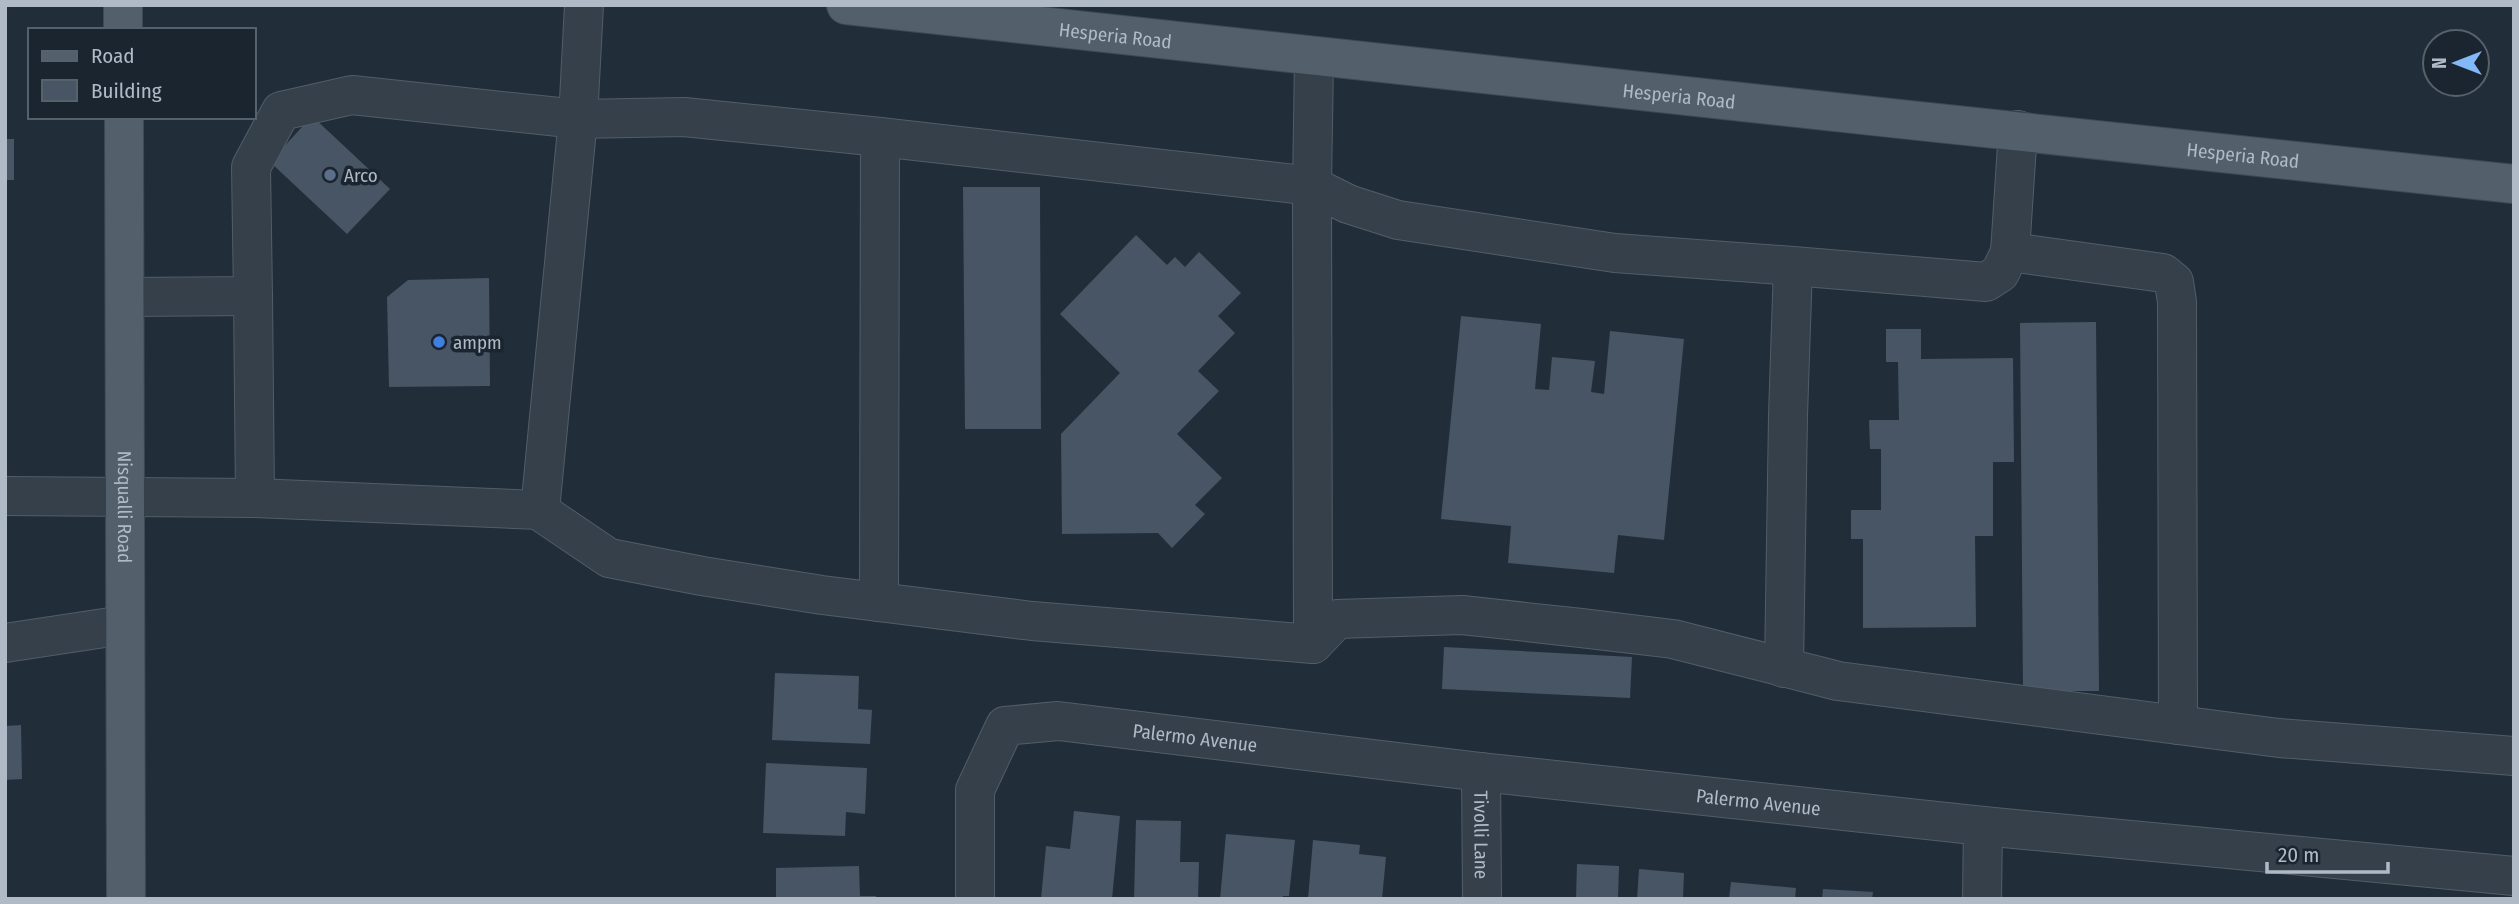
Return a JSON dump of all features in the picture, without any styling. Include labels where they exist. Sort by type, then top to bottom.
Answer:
[{"type":"main road","points":[[123,5],[123,28]]},
{"type":"main road","name":"Hesperia Road","points":[[846,5],[1314,58],[2514,184]]},
{"type":"main road","name":"Nisqualli Road","points":[[124,119],[126,899]]},
{"type":"street","points":[[538,510],[578,119],[584,5]]},
{"type":"street","points":[[1313,644],[1314,58]]},
{"type":"street","points":[[255,498],[251,167],[281,111],[352,95],[578,119],[684,117],[880,136],[1312,186],[1348,204],[1398,220],[1615,253],[1986,282],[2000,273],[2010,252],[2018,130]]},
{"type":"street","points":[[879,602],[880,136]]},
{"type":"street","points":[[2010,252],[2163,273],[2174,282],[2177,316],[2178,725]]},
{"type":"street","points":[[1784,668],[1793,266]]},
{"type":"street","points":[[125,298],[253,296]]},
{"type":"street","points":[[5,496],[255,498],[538,510],[609,558],[822,595],[1032,621],[1313,644]]},
{"type":"street","points":[[1313,644],[1337,619],[1462,615],[1673,639],[1838,681],[2279,738],[2514,756]]},
{"type":"street","points":[[5,643],[124,625]]},
{"type":"street","name":"Palermo Avenue","points":[[975,899],[975,789],[1005,726],[1059,721],[1481,772],[1983,826],[2514,876]]},
{"type":"street","name":"Tivolli Lane","points":[[1481,772],[1482,899]]},
{"type":"street","points":[[1982,899],[1983,826]]},
{"type":"building","name":"Arco","points":[[312,116],[390,189],[347,234],[270,162]]},
{"type":"building","points":[[5,139],[14,139],[14,180],[5,180]]},
{"type":"building","points":[[963,187],[1040,187],[1041,429],[965,429]]},
{"type":"building","points":[[1136,235],[1167,265],[1175,257],[1185,267],[1199,252],[1241,293],[1218,316],[1235,333],[1198,371],[1219,391],[1177,434],[1222,478],[1195,505],[1205,514],[1172,548],[1158,533],[1062,534],[1061,434],[1120,373],[1060,314]]},
{"type":"building","name":"ampm","points":[[489,278],[490,386],[389,387],[387,297],[408,280]]},
{"type":"building","points":[[1461,316],[1541,324],[1535,389],[1549,390],[1552,357],[1595,361],[1591,392],[1604,394],[1610,331],[1684,339],[1664,540],[1618,535],[1614,573],[1508,563],[1511,526],[1441,519]]},
{"type":"building","points":[[2096,322],[2099,691],[2023,691],[2020,323]]},
{"type":"building","points":[[1886,329],[1921,329],[1921,359],[2013,358],[2014,462],[1993,462],[1993,536],[1975,536],[1976,627],[1863,628],[1863,539],[1851,539],[1851,510],[1881,510],[1881,449],[1870,449],[1869,420],[1899,420],[1898,362],[1886,362]]},
{"type":"building","points":[[1444,647],[1632,657],[1630,698],[1442,689]]},
{"type":"building","points":[[775,673],[859,676],[858,709],[872,710],[870,744],[772,740]]},
{"type":"building","points":[[21,725],[22,779],[5,780],[5,726]]},
{"type":"building","points":[[766,763],[867,768],[865,814],[846,812],[845,836],[763,833]]},
{"type":"building","points":[[1074,811],[1120,816],[1112,899],[1041,899],[1046,846],[1070,849]]},
{"type":"building","points":[[1136,820],[1181,821],[1180,862],[1199,862],[1198,899],[1134,899]]},
{"type":"building","points":[[1226,834],[1295,840],[1289,896],[1283,896],[1283,899],[1220,899]]},
{"type":"building","points":[[1313,840],[1360,845],[1359,854],[1386,857],[1382,899],[1308,899]]},
{"type":"building","points":[[1577,864],[1619,866],[1618,899],[1576,899]]},
{"type":"building","points":[[859,866],[860,896],[876,896],[876,899],[776,899],[776,868]]},
{"type":"building","points":[[1639,869],[1684,873],[1683,899],[1637,899]]},
{"type":"building","points":[[1731,882],[1796,888],[1795,899],[1729,899]]},
{"type":"building","points":[[1823,889],[1873,892],[1872,899],[1822,899]]},
{"type":"place","name":"Arco","points":[[330,175]]},
{"type":"place","name":"ampm","points":[[439,342]]}]
